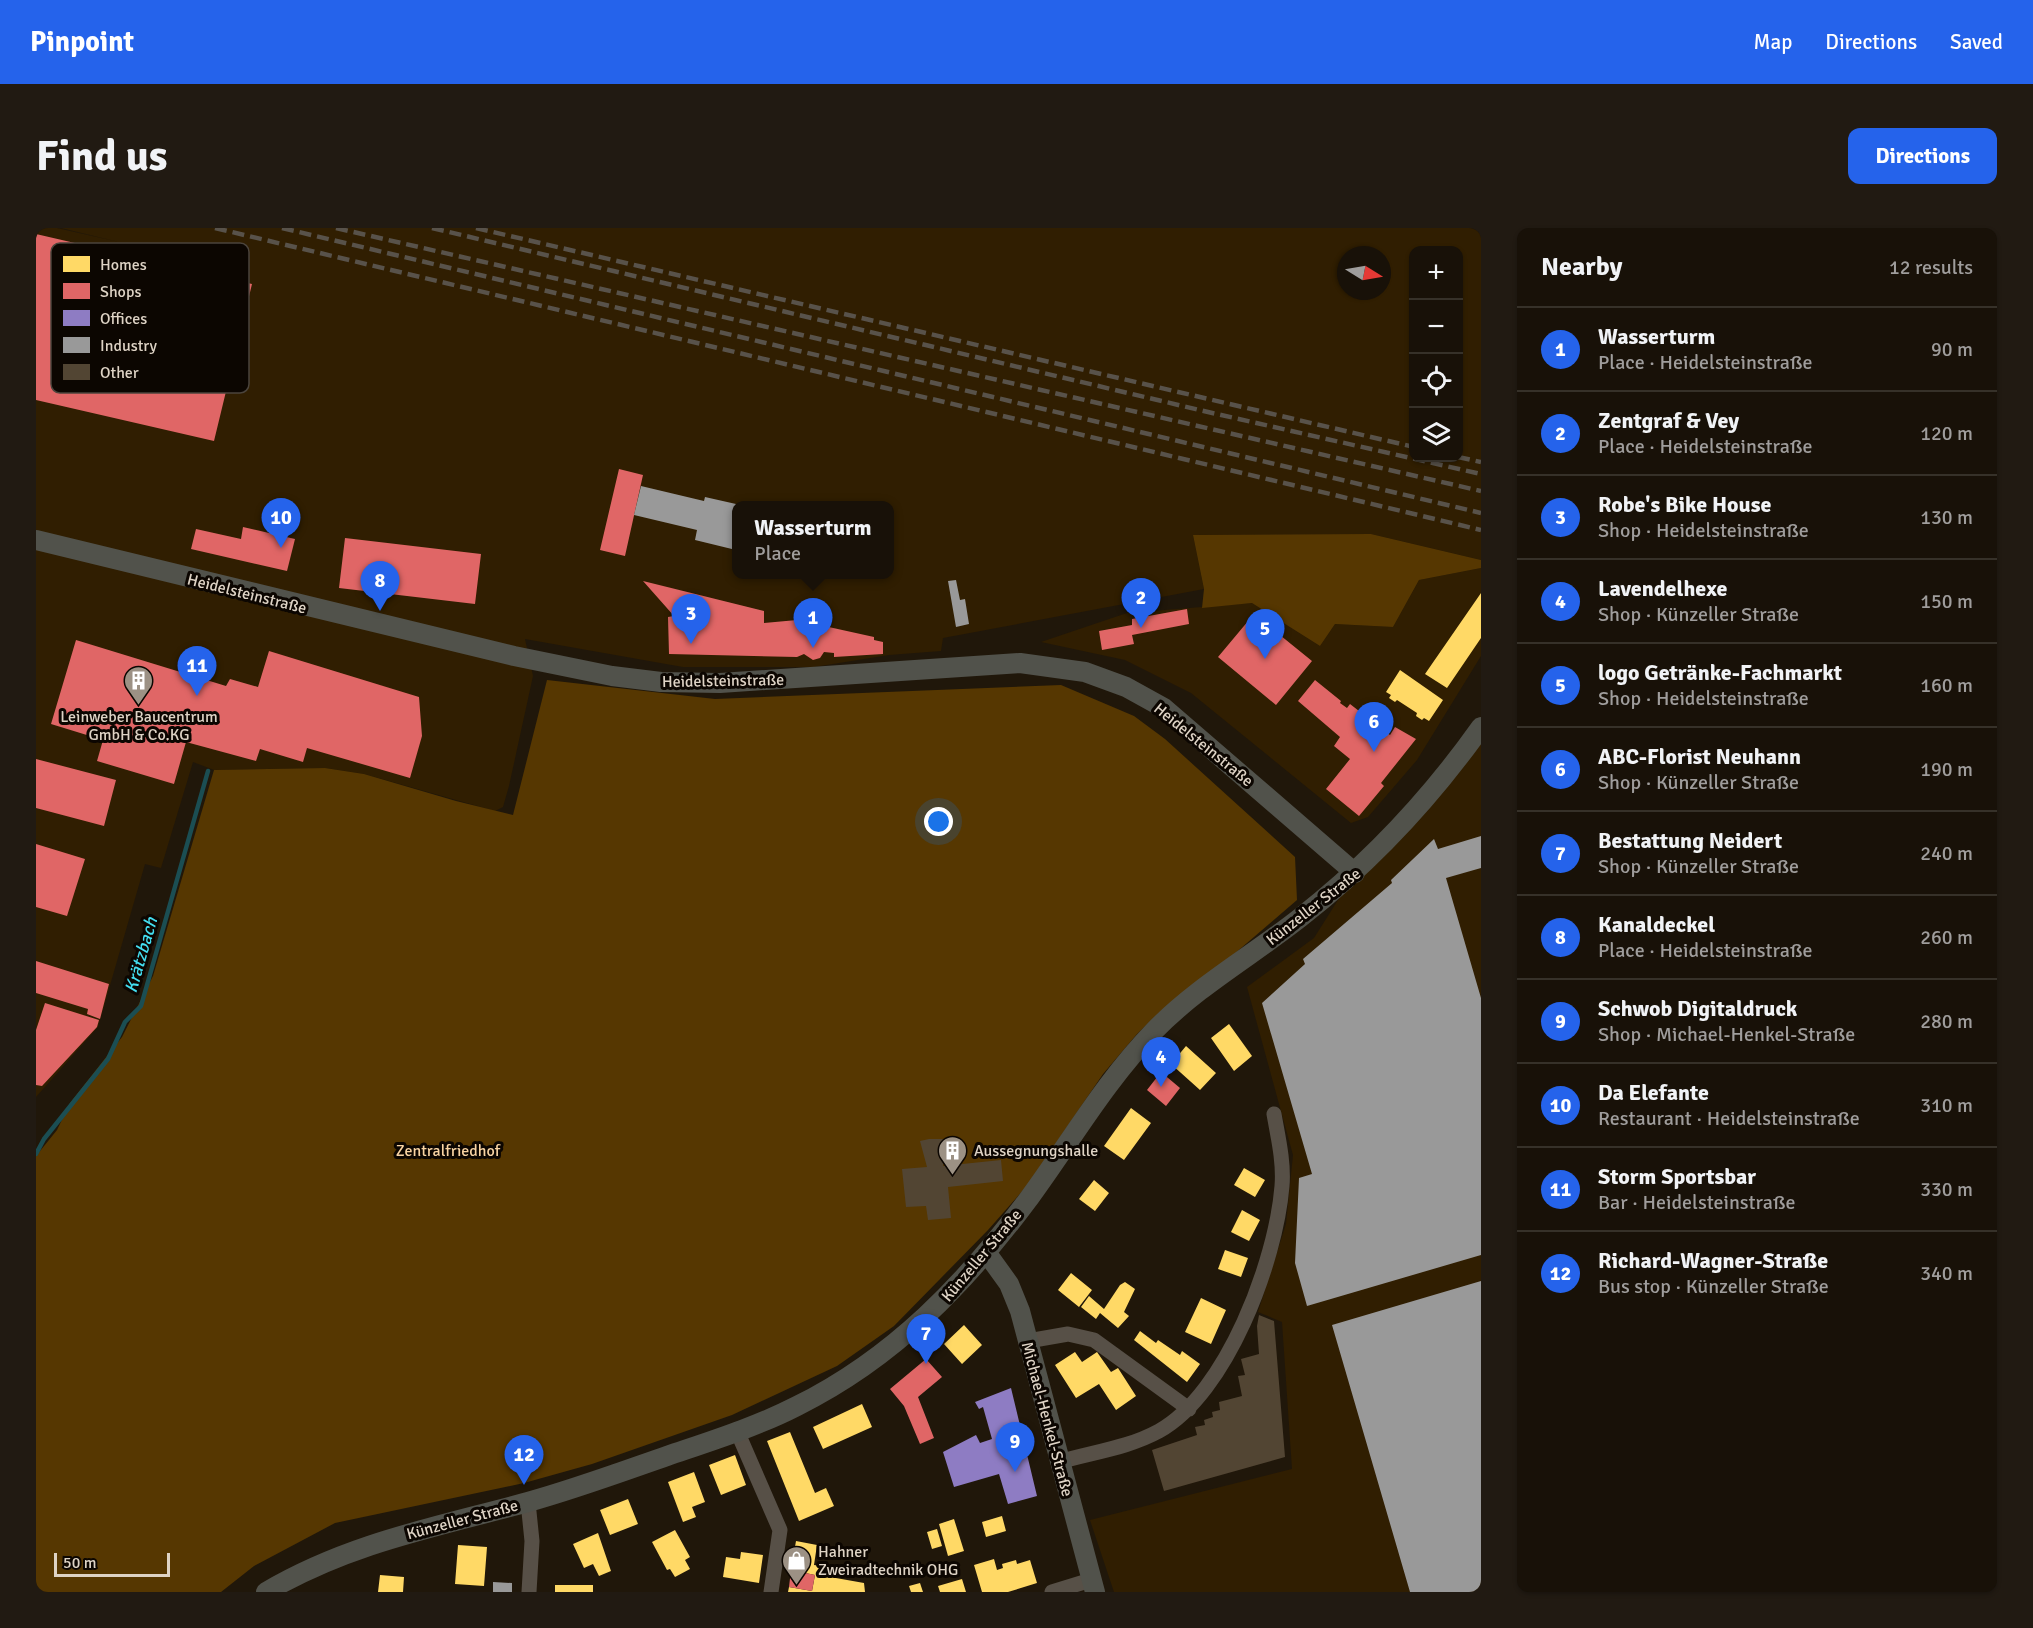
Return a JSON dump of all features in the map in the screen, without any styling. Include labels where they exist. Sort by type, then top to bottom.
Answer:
[{"type":"main road","name":"Heidelsteinstraße","points":[[36,540],[523,658],[612,676],[661,682],[720,683],[1020,663],[1085,672],[1126,687],[1164,708],[1355,873]]},
{"type":"main road","name":"Künzeller Straße","points":[[266,1592],[319,1563],[353,1549],[528,1502],[737,1431],[793,1408],[841,1383],[874,1361],[913,1329],[961,1283],[1117,1075],[1153,1033],[1191,998],[1355,873],[1395,834],[1481,727]]},
{"type":"main road","name":"Michael-Henkel-Straße","points":[[986,1252],[1009,1284],[1028,1341],[1093,1586]]},
{"type":"street","points":[[1059,1462],[1123,1446],[1159,1431],[1189,1409],[1218,1370],[1244,1320],[1261,1279],[1278,1215],[1282,1185],[1274,1114]]},
{"type":"street","points":[[1028,1341],[1068,1334],[1094,1340],[1189,1409]]},
{"type":"street","points":[[737,1431],[780,1530],[771,1592]]},
{"type":"street","points":[[528,1502],[532,1541],[529,1592]]},
{"type":"street","points":[[1052,1592],[1093,1586]]},
{"type":"shaded area","points":[[36,228],[57,228],[119,242],[61,228],[1471,228],[1481,232],[1481,560],[1371,534],[1193,535],[1204,589],[943,638],[941,651],[889,655],[814,667],[683,667],[525,639],[533,676],[503,807],[495,811],[364,774],[325,768],[214,770],[193,762],[161,868],[145,864],[98,1027],[36,1097]]},
{"type":"shaded area","points":[[1481,568],[1481,656],[1417,760],[1368,817],[1351,823],[1191,693],[1125,660],[1041,642],[1127,613],[1252,603],[1320,646],[1335,624],[1393,627],[1419,580]]},
{"type":"shaded area","points":[[1481,727],[1481,1592],[1114,1592],[1090,1520],[1292,1469],[1282,1322],[1258,1312],[1286,1224],[1293,1155],[1247,987],[1314,938],[1355,873]]},
{"type":"green space","points":[[1371,534],[1481,560],[1481,568],[1419,580],[1393,627],[1335,624],[1320,646],[1252,603],[1202,608],[1204,589],[1193,535]]},
{"type":"green space","name":"Zentralfriedhof","points":[[547,680],[715,699],[1061,685],[1134,716],[1165,739],[1295,857],[1297,900],[1233,955],[1162,1010],[1137,1034],[1103,1074],[1026,1187],[988,1230],[894,1326],[837,1366],[732,1415],[592,1464],[524,1483],[335,1523],[254,1566],[221,1592],[36,1592],[36,1156],[57,1130],[70,1103],[122,1037],[153,976],[214,770],[325,768],[364,774],[513,815]]},
{"type":"building: Homes","points":[[1481,593],[1481,638],[1447,688],[1425,674]]},
{"type":"building: Homes","points":[[1400,670],[1443,700],[1429,721],[1424,718],[1422,720],[1416,716],[1417,713],[1397,700],[1395,702],[1389,698],[1391,695],[1386,692]]},
{"type":"building: Homes","points":[[1229,1024],[1252,1056],[1234,1071],[1211,1038]]},
{"type":"building: Homes","points":[[1186,1046],[1216,1073],[1200,1090],[1171,1064]]},
{"type":"building: Homes","points":[[1131,1108],[1151,1123],[1124,1160],[1104,1146]]},
{"type":"building: Homes","points":[[1244,1168],[1265,1180],[1255,1197],[1234,1185]]},
{"type":"building: Homes","points":[[1094,1180],[1109,1193],[1095,1211],[1079,1199]]},
{"type":"building: Homes","points":[[1242,1210],[1260,1220],[1249,1241],[1231,1232]]},
{"type":"building: Homes","points":[[1225,1250],[1248,1258],[1241,1277],[1218,1269]]},
{"type":"building: Homes","points":[[1071,1273],[1092,1290],[1079,1307],[1058,1290]]},
{"type":"building: Homes","points":[[1125,1282],[1135,1289],[1124,1312],[1129,1316],[1118,1328],[1100,1313],[1096,1319],[1081,1307],[1089,1296],[1104,1309],[1120,1285]]},
{"type":"building: Homes","points":[[1201,1298],[1226,1310],[1211,1344],[1185,1332]]},
{"type":"building: Homes","points":[[964,1325],[982,1345],[962,1364],[944,1344]]},
{"type":"building: Homes","points":[[1140,1331],[1156,1343],[1158,1340],[1180,1355],[1182,1351],[1200,1364],[1187,1382],[1134,1340]]},
{"type":"building: Homes","points":[[1075,1352],[1082,1362],[1097,1352],[1111,1372],[1118,1368],[1136,1396],[1116,1410],[1099,1384],[1076,1398],[1055,1365]]},
{"type":"building: Homes","points":[[862,1404],[872,1427],[823,1449],[813,1427]]},
{"type":"building: Homes","points":[[790,1432],[815,1493],[826,1488],[834,1506],[799,1521],[767,1441]]},
{"type":"building: Homes","points":[[735,1455],[746,1485],[721,1495],[709,1465]]},
{"type":"building: Homes","points":[[694,1472],[705,1502],[692,1507],[696,1517],[683,1522],[668,1482]]},
{"type":"building: Homes","points":[[628,1499],[638,1524],[610,1535],[600,1510]]},
{"type":"building: Homes","points":[[1002,1516],[1006,1531],[986,1537],[982,1522]]},
{"type":"building: Homes","points":[[954,1519],[964,1551],[948,1556],[939,1524]]},
{"type":"building: Homes","points":[[937,1529],[942,1546],[932,1549],[927,1532]]},
{"type":"building: Homes","points":[[675,1530],[690,1557],[685,1560],[690,1569],[675,1577],[670,1569],[667,1570],[652,1542]]},
{"type":"building: Homes","points":[[598,1533],[611,1571],[599,1576],[593,1564],[584,1568],[573,1544]]},
{"type":"building: Homes","points":[[796,1541],[817,1545],[814,1565],[821,1566],[819,1575],[864,1583],[865,1592],[788,1592],[789,1587],[812,1591],[815,1575],[791,1570]]},
{"type":"building: Homes","points":[[458,1545],[487,1547],[484,1586],[455,1584]]},
{"type":"building: Homes","points":[[741,1552],[763,1555],[759,1583],[723,1577],[726,1557],[740,1559]]},
{"type":"building: Homes","points":[[994,1559],[997,1570],[1003,1568],[1002,1564],[1016,1560],[1017,1564],[1030,1560],[1037,1583],[1008,1592],[982,1592],[974,1565]]},
{"type":"building: Homes","points":[[380,1575],[404,1577],[403,1592],[378,1592]]},
{"type":"building: Homes","points":[[962,1579],[966,1592],[940,1592],[938,1586]]},
{"type":"building: Homes","points":[[920,1583],[923,1592],[911,1592],[909,1586]]},
{"type":"building: Homes","points":[[555,1585],[593,1585],[593,1592],[555,1592]]},
{"type":"building: Shops","points":[[36,234],[75,243],[51,243],[51,393],[226,393],[214,441],[36,400]]},
{"type":"building: Shops","points":[[619,469],[643,475],[625,556],[600,550]]},
{"type":"building: Shops","points":[[243,527],[295,539],[287,571],[191,549],[196,529],[241,539]]},
{"type":"building: Shops","points":[[345,538],[481,554],[475,604],[339,588]]},
{"type":"building: Shops","points":[[643,581],[764,611],[764,623],[797,620],[874,637],[874,640],[883,642],[883,654],[834,657],[834,653],[824,652],[820,658],[813,660],[804,654],[797,657],[669,654],[668,617],[674,616]]},
{"type":"building: Shops","points":[[1187,609],[1189,624],[1132,635],[1134,644],[1102,650],[1099,631],[1132,625],[1132,619]]},
{"type":"building: Shops","points":[[1254,614],[1312,661],[1276,705],[1218,657]]},
{"type":"building: Shops","points":[[76,640],[226,686],[230,679],[258,687],[269,651],[419,697],[422,736],[410,778],[307,748],[303,762],[260,749],[256,761],[186,742],[174,784],[97,761],[103,740],[51,724]]},
{"type":"building: Shops","points":[[1315,680],[1341,701],[1340,703],[1347,708],[1350,704],[1390,735],[1395,727],[1416,739],[1381,783],[1384,786],[1359,816],[1326,789],[1350,759],[1334,746],[1340,737],[1298,701]]},
{"type":"building: Shops","points":[[36,759],[116,780],[104,826],[36,808]]},
{"type":"building: Shops","points":[[36,844],[85,859],[67,916],[36,907]]},
{"type":"building: Shops","points":[[36,961],[109,984],[100,1019],[87,1014],[88,1009],[36,993]]},
{"type":"building: Shops","points":[[45,1003],[99,1020],[97,1027],[42,1086],[36,1085],[36,1030]]},
{"type":"building: Shops","points":[[1161,1072],[1180,1088],[1166,1106],[1147,1090]]},
{"type":"building: Shops","points":[[926,1359],[942,1377],[918,1397],[934,1438],[920,1444],[904,1406],[890,1389]]},
{"type":"building: Shops","points":[[791,1570],[815,1575],[812,1591],[789,1587]]},
{"type":"building: Offices","points":[[1011,1388],[1037,1496],[1008,1504],[999,1474],[954,1487],[943,1452],[976,1435],[980,1443],[992,1439],[983,1407],[979,1409],[975,1402]]},
{"type":"building: Industry","points":[[641,486],[704,501],[705,497],[732,503],[732,549],[695,540],[697,530],[634,515]]},
{"type":"building: Industry","points":[[956,580],[960,600],[965,599],[969,624],[956,627],[948,581]]},
{"type":"building: Industry","points":[[1481,836],[1481,868],[1446,878],[1481,998],[1481,1255],[1307,1306],[1295,1263],[1299,1178],[1312,1174],[1262,1003],[1305,964],[1303,959],[1392,883],[1391,880],[1434,839],[1438,849]]},
{"type":"building: Industry","points":[[1481,1281],[1481,1592],[1410,1592],[1332,1325]]},
{"type":"building: Industry","points":[[493,1582],[512,1583],[512,1592],[493,1592]]},
{"type":"building: Other","name":"Aussegnungshalle","points":[[946,1139],[943,1166],[1001,1160],[1003,1181],[948,1187],[951,1218],[928,1220],[926,1206],[906,1207],[902,1169],[927,1167],[920,1141]]},
{"type":"building: Other","points":[[1259,1315],[1274,1321],[1285,1457],[1164,1491],[1152,1450],[1197,1435],[1195,1427],[1205,1425],[1204,1420],[1213,1417],[1212,1412],[1220,1410],[1219,1402],[1242,1396],[1238,1376],[1245,1375],[1241,1359],[1259,1354],[1257,1326]]},
{"type":"waterway","name":"Krätzbach","points":[[36,1154],[44,1139],[108,1059],[125,1022],[141,1006],[208,771]]},
{"type":"railway","points":[[215,228],[1481,530]]},
{"type":"railway","points":[[282,228],[1481,513]]},
{"type":"railway","points":[[336,228],[1481,491]]},
{"type":"railway","points":[[432,228],[1208,412],[1481,474]]},
{"type":"railway","points":[[476,228],[1409,446]]},
{"type":"railway","points":[[1463,458],[1481,462]]},
{"type":"place","name":"Da Elefante","points":[[281,548]]},
{"type":"place","name":"Kanaldeckel","points":[[380,611]]},
{"type":"place","name":"Zentgraf & Vey","points":[[1141,628]]},
{"type":"place","name":"Robe's Bike House","points":[[691,644]]},
{"type":"place","name":"Wasserturm","points":[[813,648]]},
{"type":"place","name":"logo Getränke-Fachmarkt","points":[[1265,659]]},
{"type":"place","name":"Storm Sportsbar","points":[[197,696]]},
{"type":"place","name":"Leinweber Baucentrum GmbH & Co.KG","points":[[139,706]]},
{"type":"place","name":"ABC-Florist Neuhann","points":[[1374,752]]},
{"type":"place","name":"Lavendelhexe","points":[[1161,1087]]},
{"type":"place","name":"Aussegnungshalle","points":[[953,1176]]},
{"type":"place","name":"Bestattung Neidert","points":[[926,1364]]},
{"type":"place","name":"Schwob Digitaldruck","points":[[1015,1472]]},
{"type":"place","name":"Richard-Wagner-Straße","points":[[524,1485]]},
{"type":"place","name":"Hahner Zweiradtechnik OHG","points":[[797,1586]]}]
